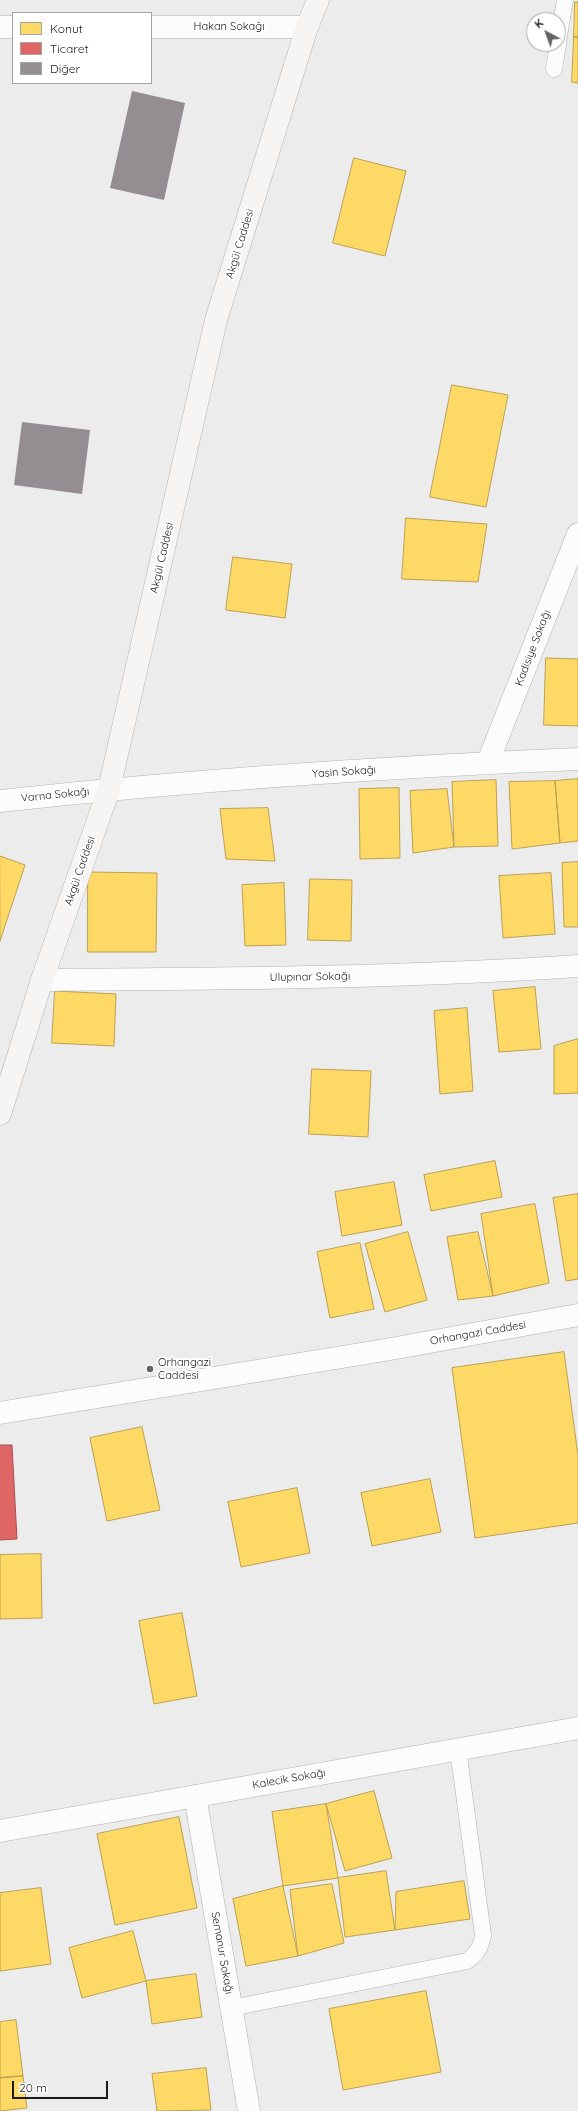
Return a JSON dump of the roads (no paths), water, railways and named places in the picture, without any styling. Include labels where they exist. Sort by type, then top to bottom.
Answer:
[{"type":"street","name":"Akgül Caddesi","points":[[0,1114],[42,980],[109,789],[216,320],[308,27],[318,0]]},
{"type":"street","points":[[0,27],[12,27]]},
{"type":"street","name":"Hakan Sokağı","points":[[152,27],[308,27]]},
{"type":"street","name":"Kadisiye Sokağı","points":[[488,762],[578,534]]},
{"type":"street","name":"Yasin Sokağı","points":[[109,789],[488,762],[578,758]]},
{"type":"street","name":"Varna Sokağı","points":[[0,801],[109,789]]},
{"type":"street","name":"Ulupınar Sokağı","points":[[42,980],[228,979],[485,972],[578,966]]},
{"type":"street","name":"Orhangazi Caddesi","points":[[0,1413],[385,1350],[578,1315]]},
{"type":"street","name":"Kalecik Sokağı","points":[[0,1831],[578,1728]]},
{"type":"street","name":"Semanur Sokağı","points":[[195,1796],[249,2111]]},
{"type":"lane","points":[[563,12],[565,0]]},
{"type":"lane","points":[[554,70],[557,52]]},
{"type":"lane","points":[[231,2008],[467,1961],[474,1956],[482,1943],[483,1935],[458,1749]]},
{"type":"place","name":"Orhangazi Caddesi","points":[[150,1369]]}]
